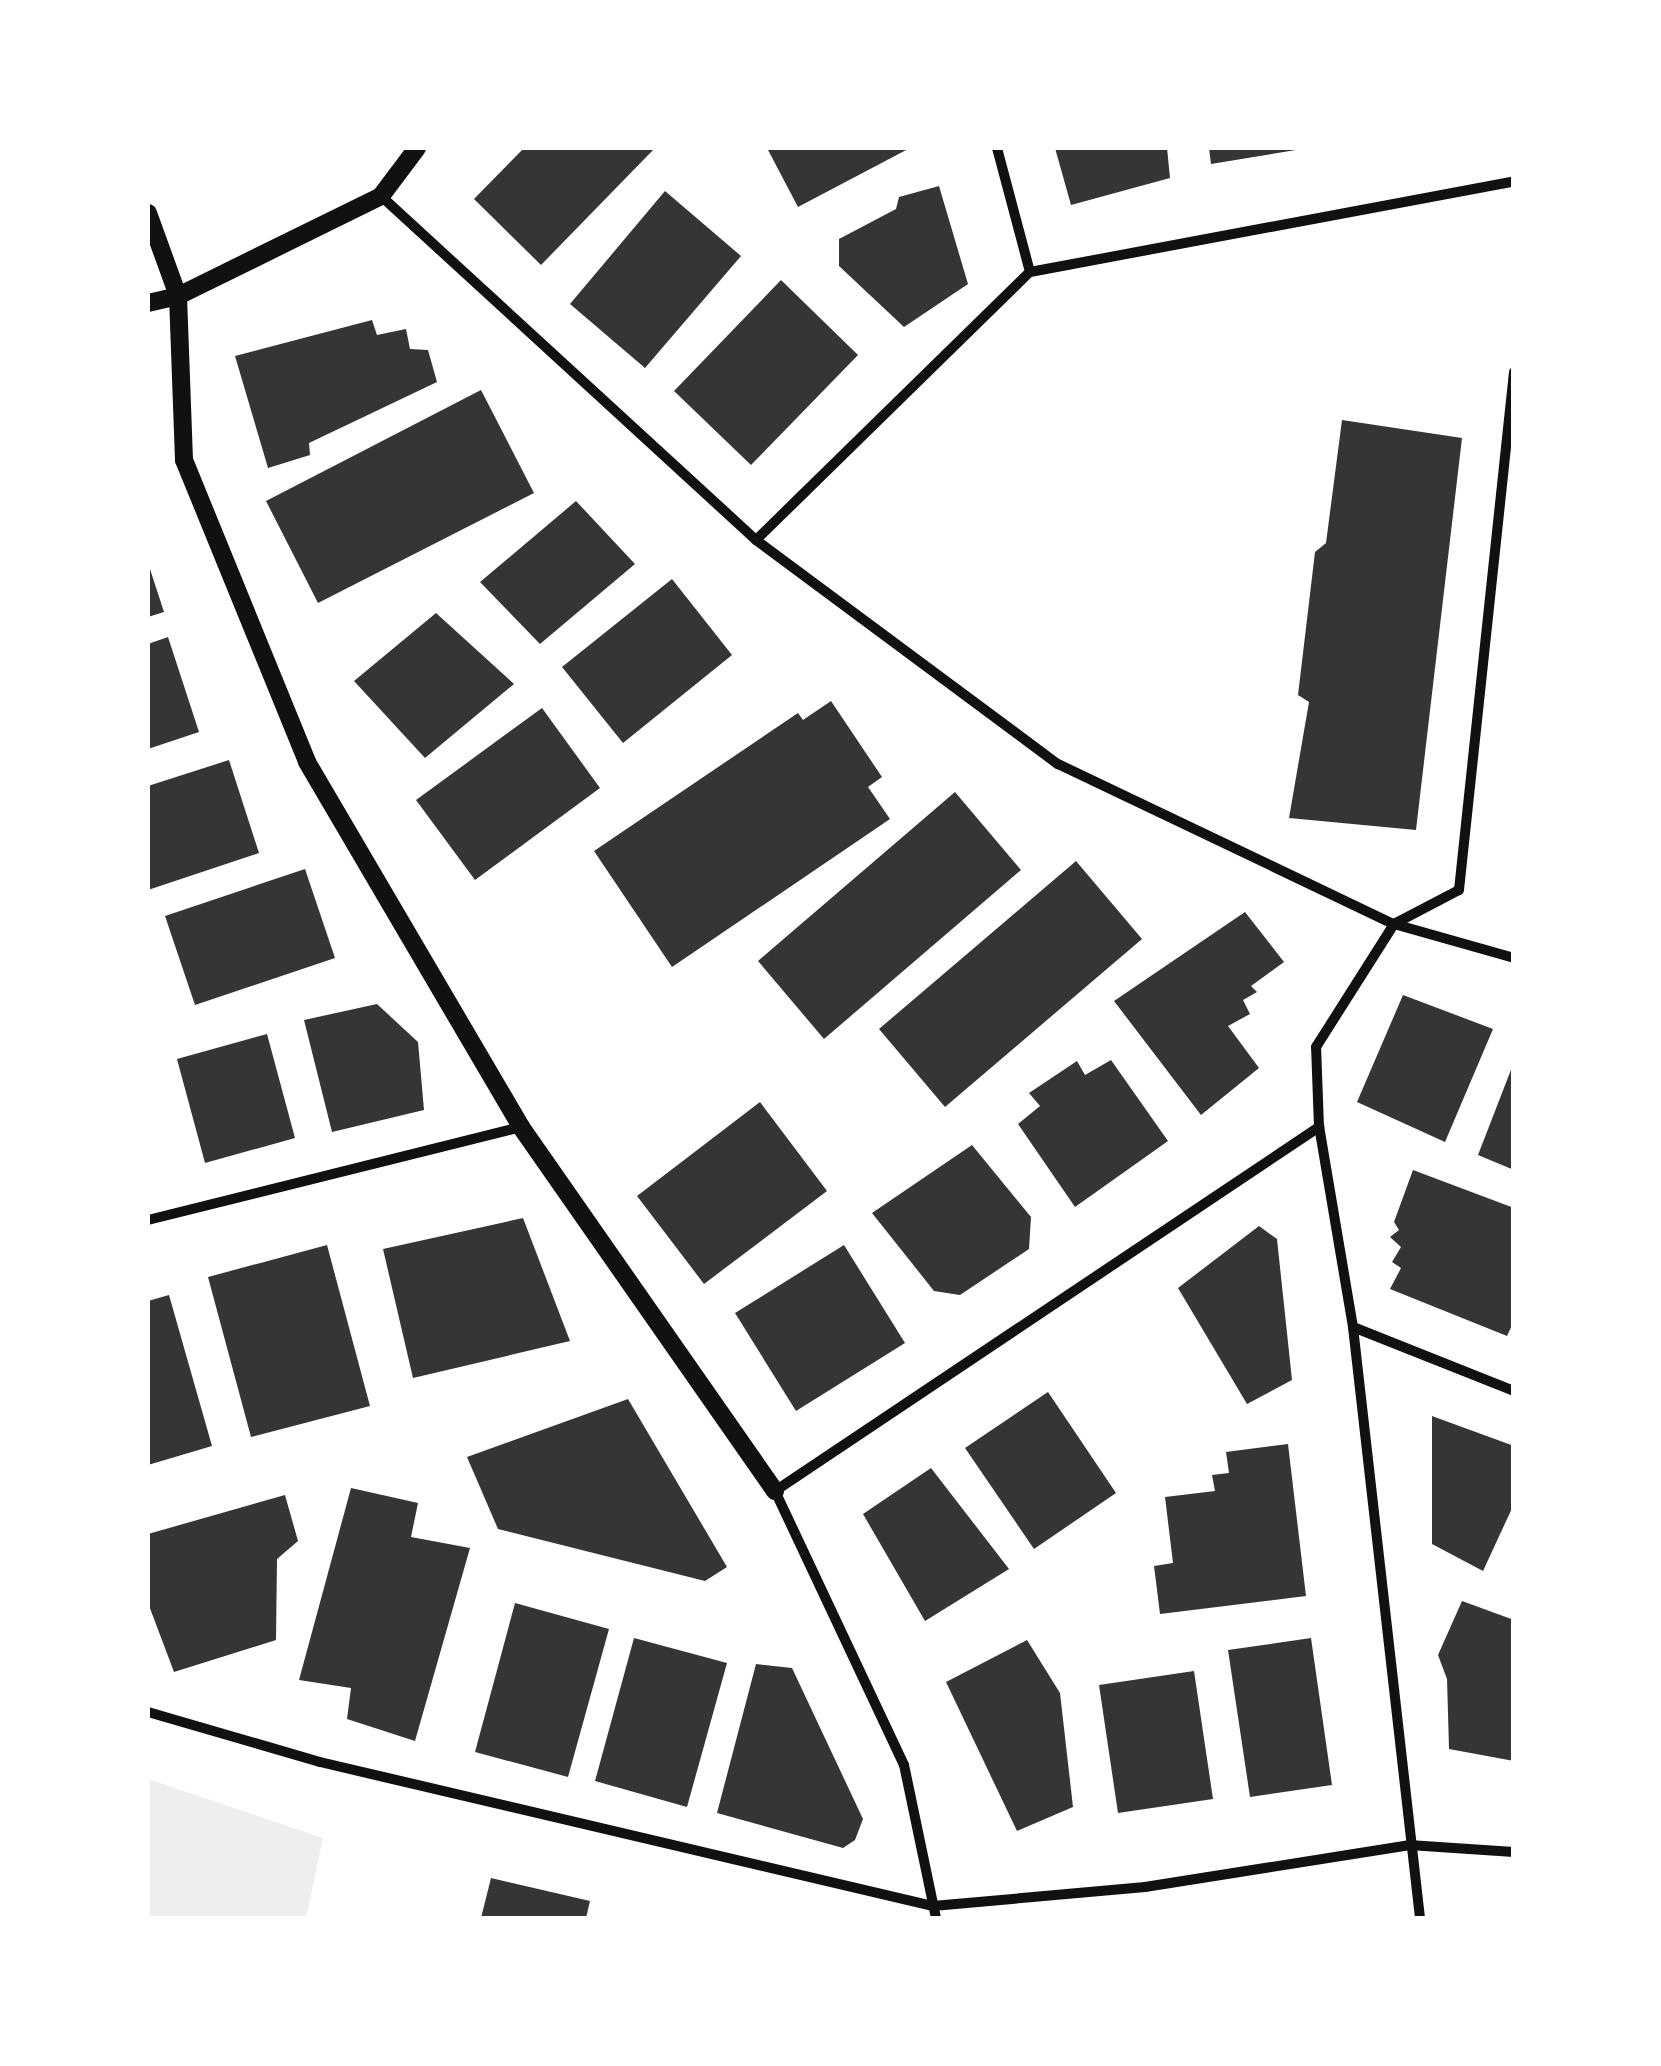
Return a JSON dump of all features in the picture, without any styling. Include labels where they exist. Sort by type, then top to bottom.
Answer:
[{"type":"street","points":[[148,303],[178,296],[381,196],[417,148]]},
{"type":"street","points":[[996,148],[1030,272]]},
{"type":"street","points":[[756,540],[1030,272],[1514,181]]},
{"type":"street","points":[[381,196],[756,540],[1058,764],[1394,924],[1514,958]]},
{"type":"street","points":[[148,213],[178,296],[184,460],[307,762],[521,1127],[775,1491],[904,1765],[934,1912]]},
{"type":"street","points":[[1420,1918],[1408,1845],[1353,1327],[1320,1127],[1316,1047],[1394,924],[1459,890],[1514,372]]},
{"type":"street","points":[[148,1220],[521,1127]]},
{"type":"street","points":[[775,1491],[1320,1127]]},
{"type":"street","points":[[1353,1327],[1514,1392]]},
{"type":"street","points":[[148,1712],[320,1762],[934,1912],[1144,1886],[1408,1845],[1514,1852]]},
{"type":"shaded area","points":[[148,1779],[323,1838],[306,1918],[148,1918]]},
{"type":"building","points":[[524,148],[655,148],[541,265],[474,199]]},
{"type":"building","points":[[767,148],[910,148],[798,207]]},
{"type":"building","points":[[1055,148],[1167,148],[1170,178],[1071,205]]},
{"type":"building","points":[[1209,148],[1296,148],[1296,150],[1211,164]]},
{"type":"building","points":[[939,186],[968,284],[904,327],[839,266],[839,239],[896,209],[899,197]]},
{"type":"building","points":[[665,191],[741,256],[645,368],[570,304]]},
{"type":"building","points":[[781,280],[858,355],[751,465],[674,391]]},
{"type":"building","points":[[372,320],[377,335],[406,329],[410,349],[428,350],[437,382],[309,443],[310,455],[268,468],[235,356]]},
{"type":"building","points":[[481,390],[534,493],[318,603],[266,501]]},
{"type":"building","points":[[1342,420],[1462,438],[1416,830],[1289,818],[1309,702],[1298,695],[1315,552],[1326,543]]},
{"type":"building","points":[[576,501],[635,564],[540,644],[480,582]]},
{"type":"building","points":[[148,563],[164,612],[148,617]]},
{"type":"building","points":[[672,579],[732,655],[623,743],[562,667]]},
{"type":"building","points":[[436,613],[514,684],[425,758],[354,681]]},
{"type":"building","points":[[168,637],[199,732],[148,749],[148,644]]},
{"type":"building","points":[[831,701],[882,777],[868,787],[890,819],[672,967],[594,851],[798,713],[803,720]]},
{"type":"building","points":[[542,708],[600,788],[475,880],[416,800]]},
{"type":"building","points":[[229,760],[259,853],[148,890],[148,786]]},
{"type":"building","points":[[955,792],[1021,870],[824,1039],[758,961]]},
{"type":"building","points":[[1076,861],[1142,939],[945,1107],[879,1029]]},
{"type":"building","points":[[305,869],[335,958],[195,1005],[165,916]]},
{"type":"building","points":[[1245,912],[1284,962],[1251,986],[1257,992],[1243,1000],[1250,1014],[1228,1026],[1259,1068],[1201,1115],[1114,1001]]},
{"type":"building","points":[[1403,995],[1493,1029],[1445,1142],[1357,1102]]},
{"type":"building","points":[[377,1004],[418,1042],[424,1110],[332,1132],[304,1020]]},
{"type":"building","points":[[267,1034],[295,1138],[205,1163],[177,1059]]},
{"type":"building","points":[[1111,1060],[1168,1141],[1075,1207],[1018,1124],[1040,1106],[1029,1093],[1077,1061],[1085,1075]]},
{"type":"building","points":[[1514,1062],[1514,1170],[1478,1155]]},
{"type":"building","points":[[760,1102],[827,1191],[704,1284],[637,1196]]},
{"type":"building","points":[[972,1145],[1031,1217],[1029,1249],[960,1295],[934,1291],[872,1213]]},
{"type":"building","points":[[1413,1170],[1514,1208],[1514,1321],[1507,1336],[1390,1289],[1401,1268],[1392,1262],[1401,1247],[1390,1237],[1399,1230],[1394,1222]]},
{"type":"building","points":[[523,1218],[570,1341],[413,1378],[383,1249]]},
{"type":"building","points":[[1259,1226],[1277,1239],[1292,1380],[1247,1404],[1178,1288]]},
{"type":"building","points":[[327,1245],[370,1406],[251,1437],[208,1277]]},
{"type":"building","points":[[844,1245],[905,1343],[796,1411],[735,1313]]},
{"type":"building","points":[[169,1295],[212,1446],[148,1465],[148,1301]]},
{"type":"building","points":[[1048,1392],[1116,1493],[1034,1549],[965,1448]]},
{"type":"building","points":[[628,1399],[727,1567],[705,1581],[498,1529],[467,1457]]},
{"type":"building","points":[[1432,1416],[1514,1446],[1514,1504],[1483,1571],[1432,1544]]},
{"type":"building","points":[[1288,1444],[1306,1596],[1160,1614],[1154,1566],[1173,1563],[1165,1497],[1215,1491],[1212,1475],[1229,1473],[1226,1452]]},
{"type":"building","points":[[931,1468],[1009,1569],[925,1621],[863,1514]]},
{"type":"building","points":[[351,1488],[418,1503],[411,1537],[470,1548],[415,1741],[347,1719],[351,1688],[299,1680]]},
{"type":"building","points":[[285,1495],[298,1541],[277,1559],[276,1640],[174,1672],[148,1603],[148,1534]]},
{"type":"building","points":[[1462,1601],[1514,1620],[1514,1761],[1449,1749],[1447,1679],[1438,1655]]},
{"type":"building","points":[[515,1603],[609,1629],[568,1777],[475,1752]]},
{"type":"building","points":[[634,1638],[727,1663],[687,1807],[595,1781]]},
{"type":"building","points":[[1311,1638],[1332,1785],[1250,1797],[1228,1650]]},
{"type":"building","points":[[1027,1640],[1060,1693],[1073,1807],[1017,1831],[946,1682]]},
{"type":"building","points":[[756,1664],[792,1668],[863,1819],[855,1840],[843,1848],[717,1813]]},
{"type":"building","points":[[1194,1671],[1213,1799],[1118,1813],[1099,1685]]},
{"type":"building","points":[[491,1878],[590,1901],[586,1918],[481,1918]]}]
